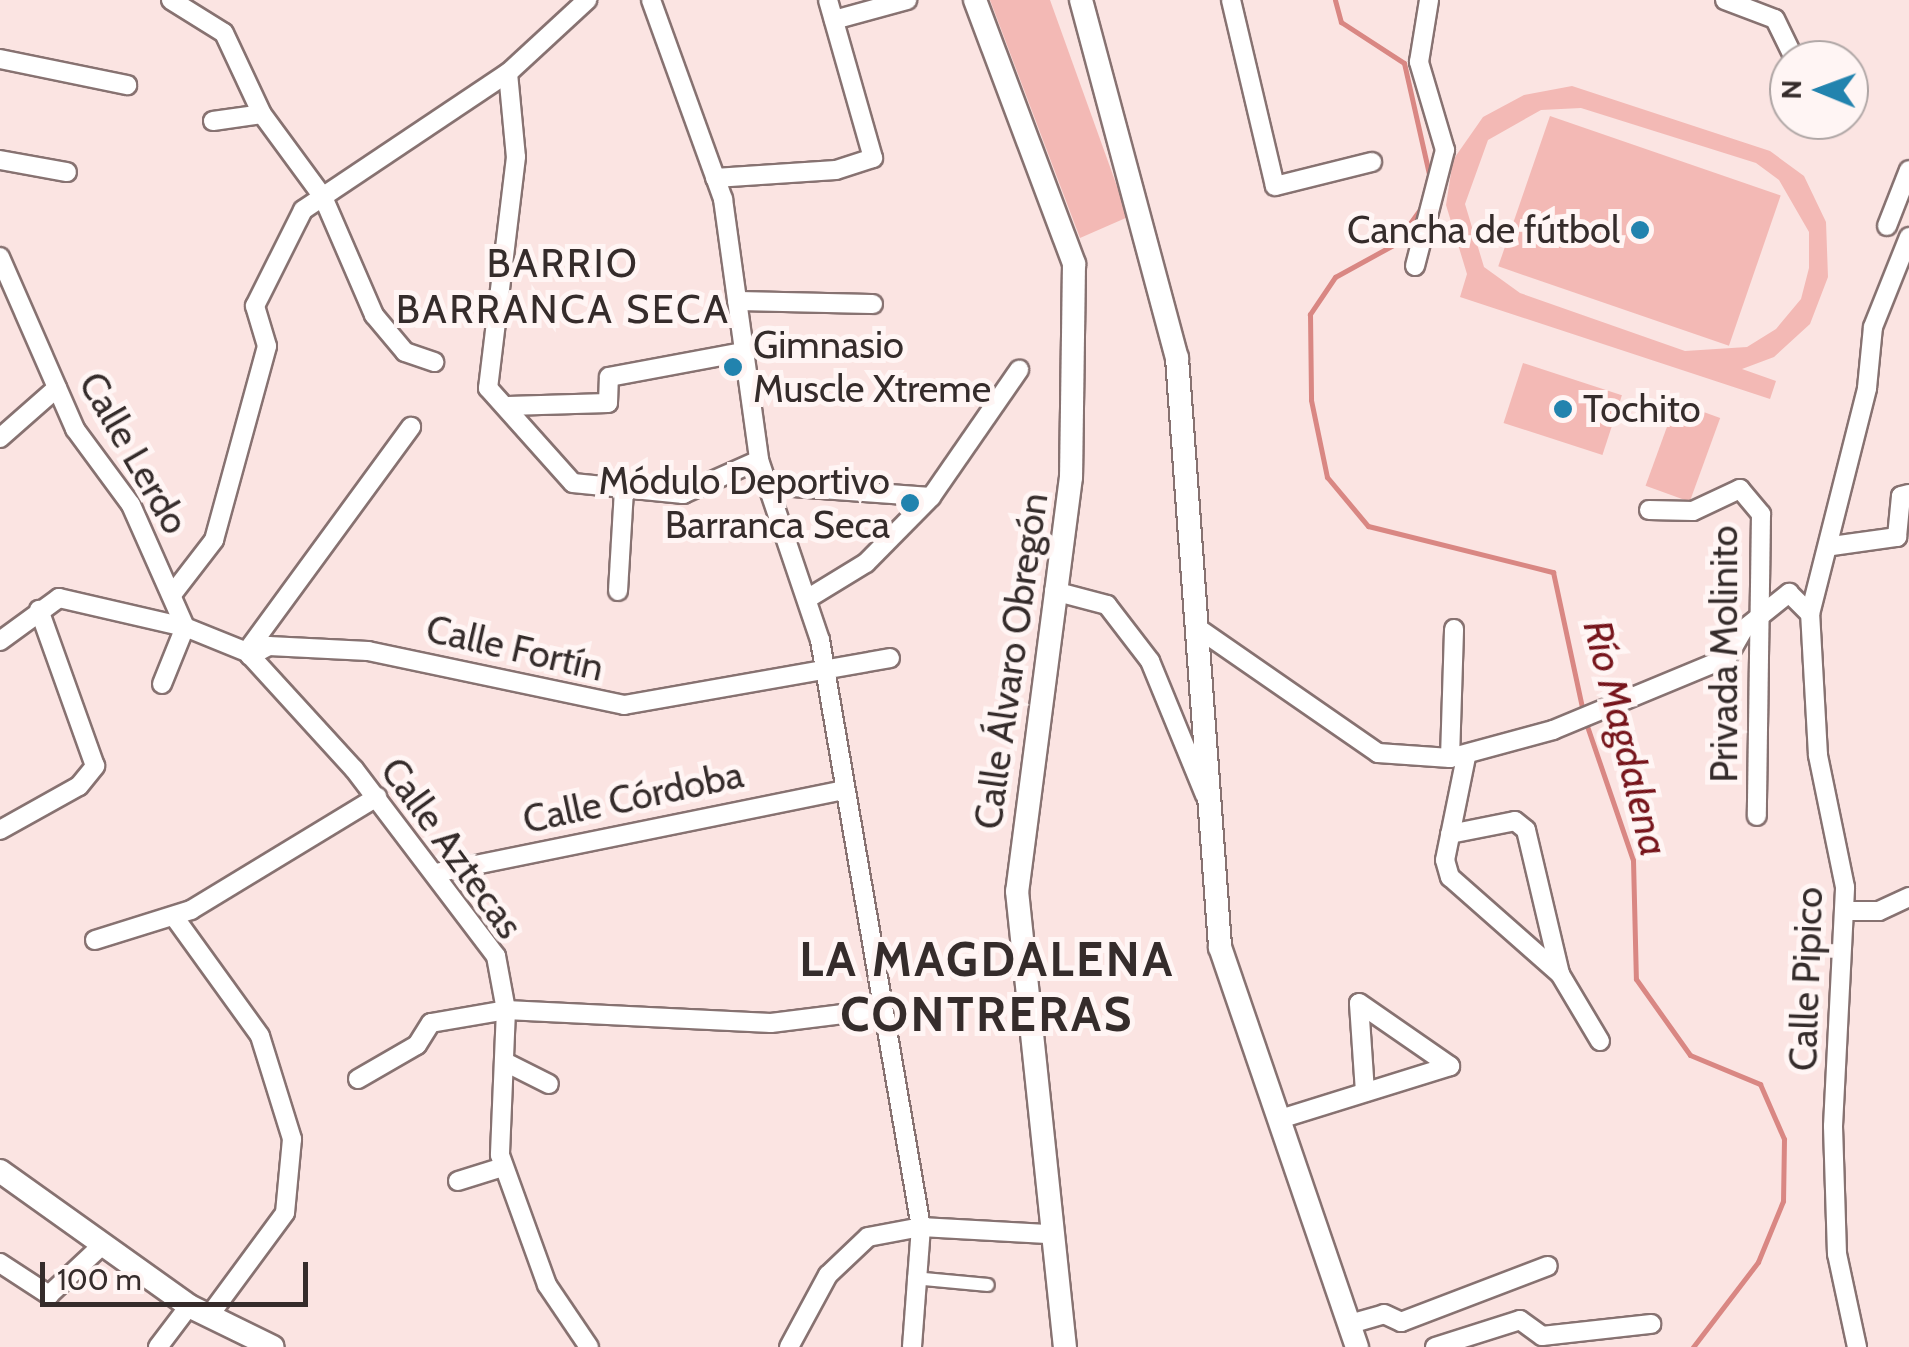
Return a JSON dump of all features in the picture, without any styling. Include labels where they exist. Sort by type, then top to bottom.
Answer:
[{"type":"street","points":[[170,0],[224,33],[262,114],[323,197],[374,315],[406,352],[434,362]]},
{"type":"street","points":[[174,592],[214,540],[267,346],[255,306],[303,210],[508,72],[587,0]]},
{"type":"street","points":[[651,0],[715,178],[759,460],[807,599],[824,664],[921,1227],[914,1278],[912,1347]]},
{"type":"street","points":[[715,178],[836,170],[873,158],[828,0]]},
{"type":"street","points":[[834,20],[907,0]]},
{"type":"street","name":"Calle Álvaro Obregón","points":[[975,0],[1074,264],[1071,478],[1016,891],[1048,1234],[1066,1347]]},
{"type":"street","points":[[1081,0],[1169,308],[1199,629],[1220,947],[1357,1347]]},
{"type":"street","points":[[1231,0],[1275,186],[1372,162]]},
{"type":"street","points":[[1415,266],[1445,150],[1419,62],[1428,0]]},
{"type":"street","points":[[1725,0],[1775,19],[1785,40]]},
{"type":"street","points":[[0,59],[126,85]]},
{"type":"street","points":[[508,72],[516,157],[488,388],[508,406],[572,483],[683,494],[759,460]]},
{"type":"street","points":[[213,121],[262,114]]},
{"type":"street","points":[[0,160],[67,172]]},
{"type":"street","points":[[1888,226],[1909,170]]},
{"type":"street","points":[[1199,629],[1378,753],[1458,758],[1554,730],[1726,658],[1756,617],[1788,593],[1810,614],[1832,546],[1873,327],[1909,238]]},
{"type":"street","name":"Calle Lerdo","points":[[0,257],[57,388],[174,592],[185,627]]},
{"type":"street","points":[[737,302],[872,304]]},
{"type":"street","points":[[508,406],[608,403],[609,377],[743,352]]},
{"type":"street","points":[[807,599],[866,563],[931,497],[1019,370]]},
{"type":"street","points":[[0,438],[57,388]]},
{"type":"street","points":[[248,654],[411,427]]},
{"type":"street","points":[[765,486],[931,497]]},
{"type":"street","name":"Privada Molinito","points":[[1648,510],[1693,512],[1740,489],[1760,514],[1757,816]]},
{"type":"street","points":[[618,591],[624,490]]},
{"type":"street","points":[[1832,546],[1897,537],[1900,496],[1909,494]]},
{"type":"street","points":[[1054,591],[1106,605],[1150,662],[1210,804]]},
{"type":"street","name":"Calle Aztecas","points":[[38,610],[59,598],[185,627],[248,654],[377,797],[436,873],[496,956],[506,1010],[503,1166],[547,1285],[589,1347]]},
{"type":"street","points":[[0,641],[38,610],[95,766],[79,786],[0,830]]},
{"type":"street","name":"Calle Pipico","points":[[1810,614],[1818,755],[1846,910],[1837,1254],[1858,1347]]},
{"type":"street","points":[[162,684],[185,627]]},
{"type":"street","points":[[1454,629],[1458,758],[1450,877],[1560,974]]},
{"type":"street","name":"Calle Fortín","points":[[248,654],[269,646],[368,650],[624,705],[824,664],[890,658]]},
{"type":"street","name":"Calle Córdoba","points":[[436,873],[843,790]]},
{"type":"street","points":[[95,940],[175,918],[377,797]]},
{"type":"street","points":[[1450,834],[1515,821],[1526,830],[1560,974],[1600,1041]]},
{"type":"street","points":[[1846,910],[1879,911],[1909,896]]},
{"type":"street","points":[[158,1347],[199,1311],[286,1213],[292,1138],[260,1036],[175,918]]},
{"type":"street","points":[[1280,1118],[1365,1092],[1450,1066],[1360,1002],[1365,1092]]},
{"type":"street","points":[[358,1079],[417,1044],[432,1022],[506,1010],[770,1023],[882,1010]]},
{"type":"street","points":[[505,1062],[549,1084]]},
{"type":"street","points":[[458,1181],[503,1166]]},
{"type":"street","points":[[0,1171],[99,1248],[199,1311],[272,1347]]},
{"type":"street","points":[[789,1347],[845,1254],[868,1237],[921,1227],[1048,1234]]},
{"type":"street","points":[[0,1264],[49,1295],[99,1248]]},
{"type":"street","points":[[1350,1324],[1384,1314],[1401,1322],[1548,1266]]},
{"type":"street","points":[[914,1278],[988,1285]]},
{"type":"street","points":[[1435,1347],[1520,1320],[1542,1336],[1651,1324]]},
{"type":"shaded area","points":[[990,0],[1050,0],[1128,217],[1080,238]]},
{"type":"shaded area","points":[[1572,86],[1770,151],[1804,176],[1826,222],[1828,277],[1810,324],[1774,357],[1742,369],[1776,381],[1770,399],[1460,297],[1467,274],[1446,205],[1453,160],[1483,117],[1524,95]],"holes":[[[1581,108],[1756,163],[1779,180],[1809,232],[1809,268],[1801,299],[1776,329],[1747,347],[1685,351],[1520,293],[1484,267],[1465,204],[1488,140],[1541,110]]]},
{"type":"shaded area","name":"Cancha de fútbol","points":[[1550,116],[1781,195],[1729,346],[1498,266]]},
{"type":"shaded area","name":"Tochito","points":[[1523,363],[1622,395],[1602,455],[1504,423]]},
{"type":"shaded area","points":[[1676,402],[1720,418],[1690,502],[1646,486]]},
{"type":"waterway","name":"Río Magdalena","points":[[1335,0],[1341,22],[1404,63],[1430,178]]},
{"type":"waterway","name":"Río Magdalena","points":[[1421,208],[1395,244],[1335,277],[1310,314],[1311,400],[1327,477],[1368,526],[1553,572],[1583,712]]},
{"type":"waterway","name":"Río Magdalena","points":[[1586,723],[1633,860],[1636,979],[1690,1055],[1760,1084],[1784,1139],[1783,1201],[1758,1262],[1693,1347]]},
{"type":"place","name":"Cancha de fútbol","points":[[1640,230]]},
{"type":"place","name":"Gimnasio Muscle Xtreme","points":[[733,367]]},
{"type":"place","name":"Tochito","points":[[1563,409]]},
{"type":"place","name":"Módulo Deportivo Barranca Seca","points":[[910,503]]},
{"type":"district","name":"BARRIO BARRANCA SECA","points":[[563,286]]},
{"type":"district","name":"LA MAGDALENA CONTRERAS","points":[[987,986]]}]
